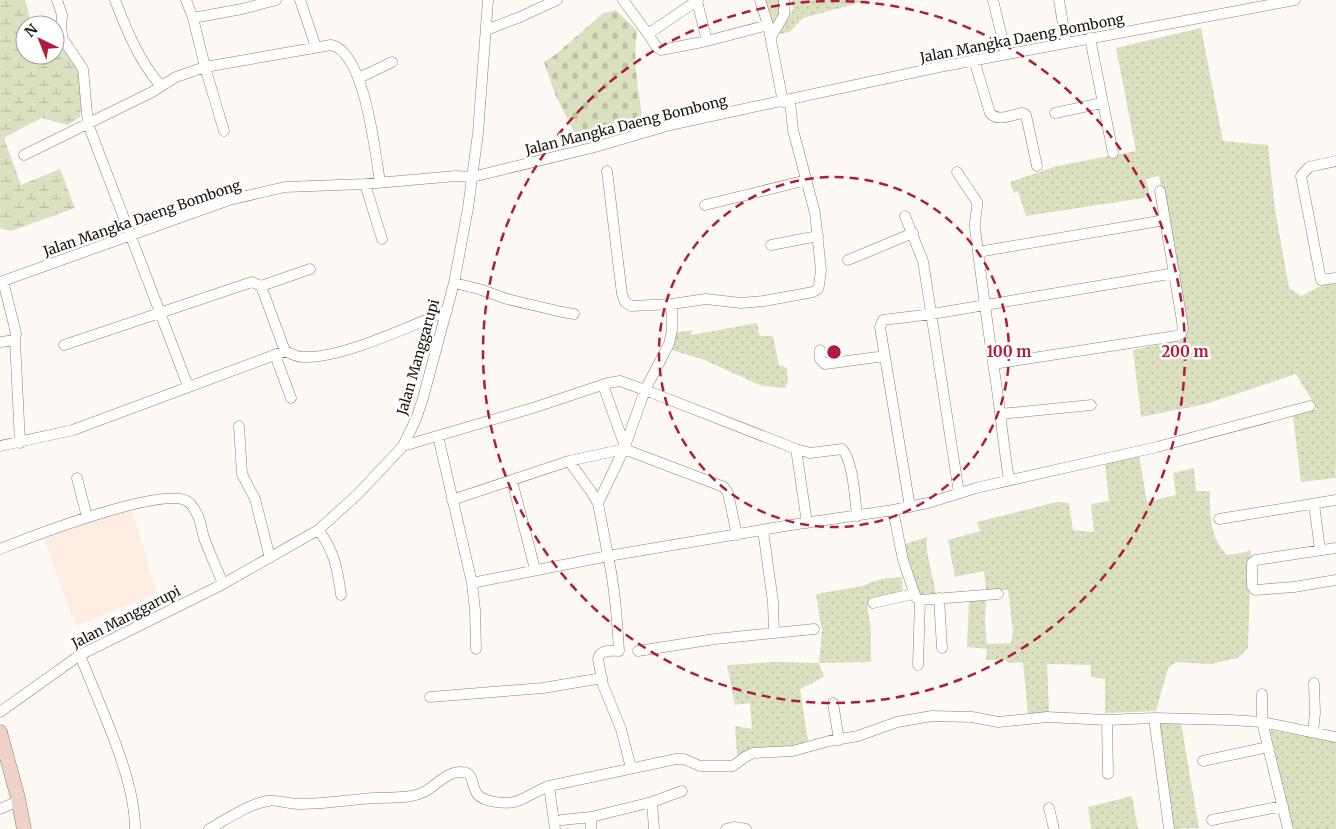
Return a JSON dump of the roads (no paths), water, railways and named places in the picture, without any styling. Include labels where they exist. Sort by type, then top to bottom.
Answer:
[{"type":"street","points":[[57,0],[62,15],[61,28],[63,39],[83,69],[88,124],[188,386]]},
{"type":"street","points":[[115,0],[126,30],[142,62],[161,86]]},
{"type":"street","points":[[186,0],[224,131]]},
{"type":"street","points":[[192,18],[240,5],[276,0]]},
{"type":"street","points":[[300,0],[316,48]]},
{"type":"street","name":"Jalan Manggarupi","points":[[0,712],[80,655],[223,584],[318,530],[358,494],[403,446],[416,419],[454,283],[468,208],[478,133],[488,0]]},
{"type":"street","points":[[486,30],[557,0]]},
{"type":"street","points":[[623,0],[656,46],[662,50],[707,41],[768,25]]},
{"type":"street","points":[[648,34],[697,0],[707,41]]},
{"type":"street","points":[[607,171],[622,294],[625,302],[631,306],[672,304],[706,299],[741,303],[764,301],[813,292],[818,289],[820,281],[816,213],[760,0]]},
{"type":"street","points":[[771,36],[784,15],[784,0]]},
{"type":"street","points":[[993,0],[1006,54]]},
{"type":"street","points":[[1059,0],[1066,42]]},
{"type":"street","name":"Jalan Mangka Daeng Bombong","points":[[2,281],[229,200],[252,194],[285,187],[365,184],[456,176],[472,177],[595,147],[670,125],[974,60],[1289,1]]},
{"type":"street","points":[[1090,38],[1113,153]]},
{"type":"street","points":[[24,155],[152,92],[176,77],[205,66],[331,45],[338,46],[348,57],[358,78],[368,114],[380,182]]},
{"type":"street","points":[[974,60],[990,113],[997,118],[1022,113],[1026,115],[1038,166]]},
{"type":"street","points":[[358,78],[392,62]]},
{"type":"street","points":[[1056,113],[1102,103]]},
{"type":"street","points":[[1336,161],[1308,167],[1301,176],[1321,280],[1336,278]]},
{"type":"street","points":[[957,172],[978,206],[974,221],[1009,480]]},
{"type":"street","points":[[706,204],[807,180]]},
{"type":"street","points":[[365,184],[382,238]]},
{"type":"street","points":[[993,364],[1168,338],[1181,334],[1183,329],[1175,273],[1160,190]]},
{"type":"street","points":[[906,216],[923,261],[960,493]]},
{"type":"street","points":[[978,252],[1164,220]]},
{"type":"street","points":[[848,260],[913,232]]},
{"type":"street","points":[[771,246],[818,236]]},
{"type":"street","points":[[64,345],[252,282],[261,286],[310,269]]},
{"type":"street","points":[[910,507],[880,327],[883,320],[932,314],[1175,273]]},
{"type":"street","points":[[2,281],[16,333],[14,340],[20,443]]},
{"type":"street","points":[[454,283],[574,314]]},
{"type":"street","points":[[261,286],[291,398]]},
{"type":"street","points":[[598,503],[624,447],[645,390],[669,344],[672,330],[672,304]]},
{"type":"street","points":[[0,446],[73,430],[280,353],[302,357],[333,354],[447,311]]},
{"type":"street","points":[[0,342],[14,340]]},
{"type":"street","points":[[820,350],[820,359],[825,364],[885,356]]},
{"type":"street","points":[[403,446],[620,381],[796,450],[810,453],[842,449],[849,465],[857,516]]},
{"type":"street","points":[[603,385],[624,447]]},
{"type":"street","points":[[1000,414],[1092,405]]},
{"type":"street","points":[[472,583],[608,556],[910,507],[1009,480],[1157,447],[1310,406]]},
{"type":"street","points":[[239,426],[242,474],[254,499],[270,558]]},
{"type":"street","points":[[438,436],[472,583],[476,624],[476,649]]},
{"type":"street","points":[[452,500],[569,462],[624,447],[724,487],[728,493],[737,535]]},
{"type":"street","points":[[796,450],[807,524]]},
{"type":"street","points":[[569,462],[598,503],[613,578],[619,651],[610,650],[600,653],[598,659],[602,681],[621,729],[631,768]]},
{"type":"street","points":[[77,478],[87,517]]},
{"type":"street","points":[[512,481],[535,569]]},
{"type":"street","points":[[0,549],[87,517],[154,499],[186,500],[198,516],[204,538],[223,584]]},
{"type":"street","points":[[1219,519],[1336,500]]},
{"type":"street","points":[[1314,504],[1320,550]]},
{"type":"street","points":[[893,510],[901,552],[917,597],[918,665]]},
{"type":"street","points":[[318,530],[328,541],[332,551],[341,595]]},
{"type":"street","points":[[763,530],[774,602],[774,632]]},
{"type":"street","points":[[1336,548],[1256,560],[1252,563],[1252,586],[1258,590],[1294,587],[1336,580]]},
{"type":"street","points":[[873,603],[917,597],[939,598],[998,594]]},
{"type":"street","points":[[939,598],[942,648]]},
{"type":"street","points":[[638,651],[715,639],[814,629]]},
{"type":"street","points":[[80,655],[121,762],[132,799],[135,829]]},
{"type":"street","points":[[430,697],[543,688],[602,681]]},
{"type":"street","points":[[1313,732],[1315,713],[1314,683]]},
{"type":"street","points":[[1262,694],[1262,722],[1288,829]]},
{"type":"street","points":[[833,703],[839,740]]},
{"type":"street","points":[[209,829],[247,809],[268,801],[311,804],[418,795],[448,775],[461,772],[467,773],[470,776],[479,796],[489,800],[516,802],[548,786],[631,768],[681,758],[700,766],[733,766],[753,753],[793,751],[858,736],[898,722],[932,716],[972,717],[998,722],[1047,717],[1107,720],[1154,718],[1230,720],[1262,722],[1336,737]]},
{"type":"street","points":[[1154,718],[1169,828]]},
{"type":"street","points":[[1107,720],[1108,774]]},
{"type":"street","points":[[0,732],[24,829]]},
{"type":"street","points":[[1203,760],[1268,747]]},
{"type":"street","points":[[548,786],[555,829]]},
{"type":"street","points":[[562,820],[591,817],[652,802],[682,792]]},
{"type":"street","points":[[0,809],[18,801]]},
{"type":"street","points":[[652,802],[654,829]]},
{"type":"street","points":[[1212,820],[1283,806]]},
{"type":"street","points":[[1049,808],[1054,829]]},
{"type":"street","points":[[591,817],[591,829]]},
{"type":"street","points":[[726,829],[734,827],[746,829]]}]
